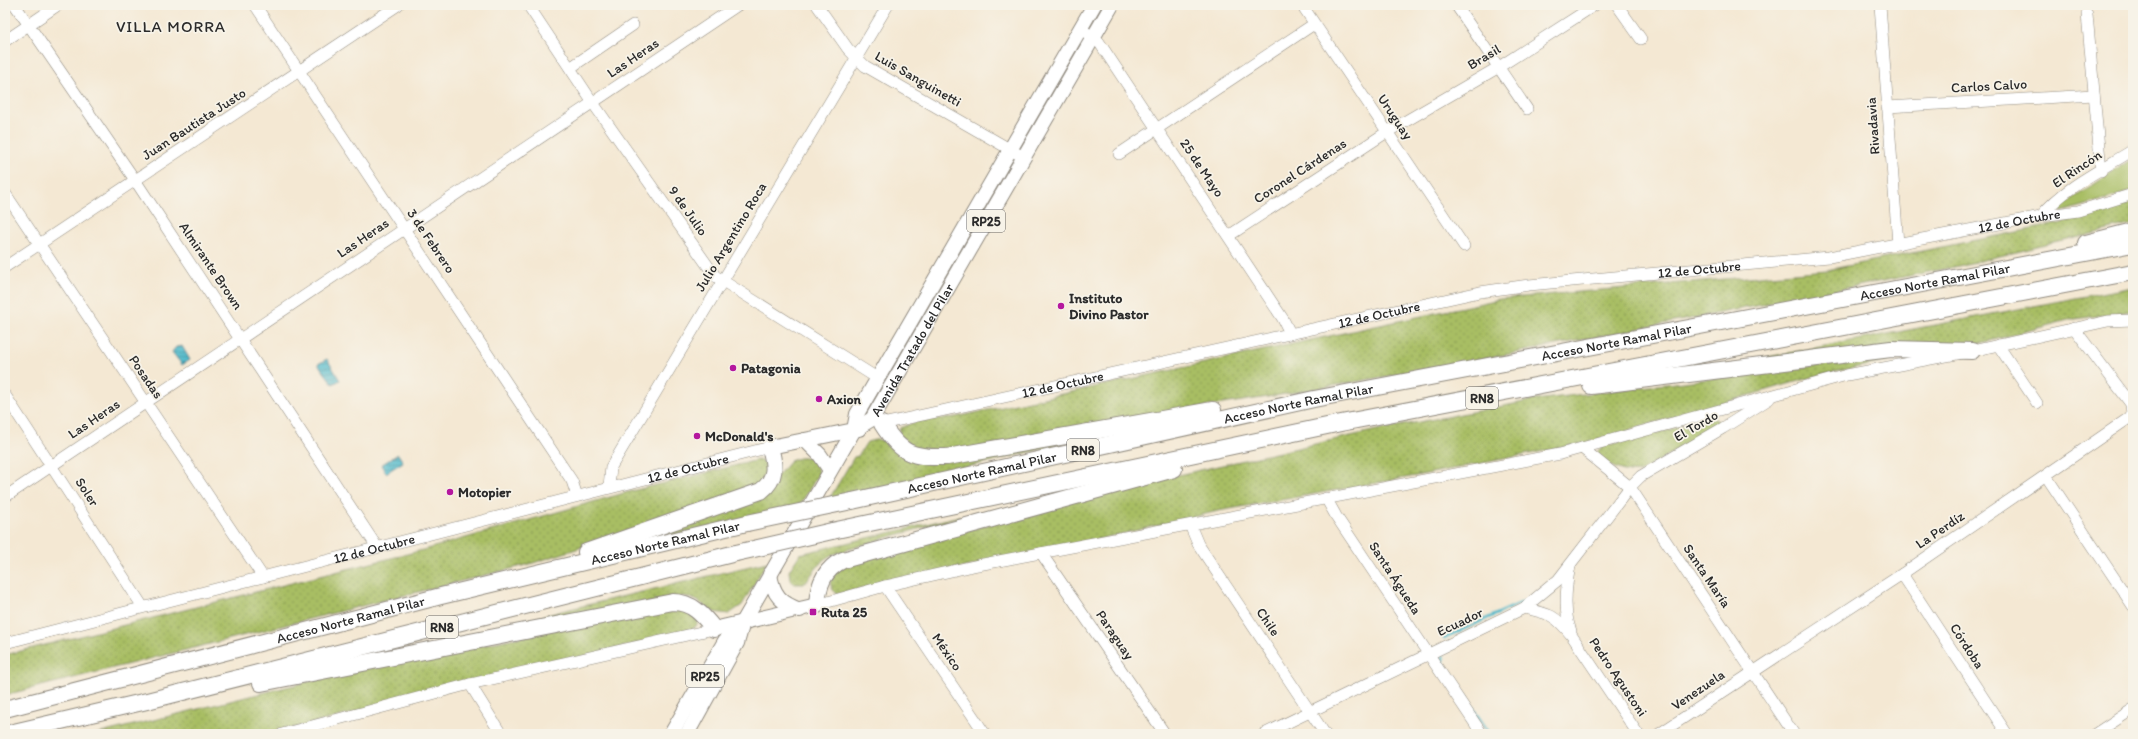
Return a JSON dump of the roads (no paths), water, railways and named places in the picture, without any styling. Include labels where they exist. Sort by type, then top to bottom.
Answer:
[{"type":"highway","points":[[1981,273],[2133,231]]},
{"type":"highway","name":"Acceso Norte Ramal Pilar","points":[[5,709],[441,596],[747,523],[1314,399],[2133,244]]},
{"type":"highway","name":"Acceso Norte Ramal Pilar","points":[[9,733],[147,702],[736,553],[832,531],[1341,424],[2133,272]]},
{"type":"highway","points":[[1523,390],[1606,385],[1891,349],[1972,351]]},
{"type":"highway","points":[[882,424],[894,442],[906,452],[926,457],[947,457],[1219,409],[1314,399]]},
{"type":"highway","points":[[817,605],[819,588],[824,576],[832,567],[843,560],[1054,501],[1341,424]]},
{"type":"highway","points":[[441,596],[600,547],[758,493],[769,484],[773,476],[774,462],[770,447]]},
{"type":"highway","points":[[147,702],[216,692],[672,602],[684,603],[695,608],[714,629]]},
{"type":"main road","name":"Avenida Tratado del Pilar","points":[[854,430],[856,414],[1009,148],[1094,5]]},
{"type":"main road","name":"Avenida Tratado del Pilar","points":[[854,430],[872,419],[1112,5]]},
{"type":"main road","name":"12 de Octubre","points":[[770,447],[882,424]]},
{"type":"main road","name":"RP25","points":[[687,734],[736,643],[743,622],[854,430]]},
{"type":"main road","points":[[805,440],[820,455],[830,470]]},
{"type":"main road","points":[[770,574],[772,587],[777,597],[800,610]]},
{"type":"main road","points":[[714,629],[817,605]]},
{"type":"main road","name":"RP25","points":[[671,734],[726,639],[743,622]]},
{"type":"street","name":"Almirante Brown","points":[[15,5],[136,180],[377,547]]},
{"type":"street","points":[[5,40],[58,5]]},
{"type":"street","name":"3 de Febrero","points":[[255,5],[405,228],[572,481],[577,496]]},
{"type":"street","name":"Juan Bautista Justo","points":[[5,267],[39,243],[300,72],[398,5]]},
{"type":"street","name":"9 de Julio","points":[[528,5],[593,103],[715,276],[877,378]]},
{"type":"street","name":"Las Heras","points":[[5,497],[738,5]]},
{"type":"street","name":"Luis Sanguinetti","points":[[817,5],[857,59],[865,66],[1023,157]]},
{"type":"street","name":"Julio Argentino Roca","points":[[609,487],[611,467],[721,281],[857,59],[888,5]]},
{"type":"street","name":"Uruguay","points":[[1302,5],[1464,246]]},
{"type":"street","points":[[1456,5],[1527,109]]},
{"type":"street","name":"Brasil","points":[[1386,132],[1499,67],[1595,5]]},
{"type":"street","points":[[1617,5],[1641,39]]},
{"type":"street","name":"Rivadavia","points":[[1880,5],[1898,244]]},
{"type":"street","points":[[2087,14],[2101,171]]},
{"type":"street","points":[[1119,154],[1314,24]]},
{"type":"street","points":[[570,68],[633,26]]},
{"type":"street","name":"25 de Mayo","points":[[1080,28],[1100,42],[1230,235],[1283,319],[1290,333]]},
{"type":"street","name":"Carlos Calvo","points":[[1887,107],[2094,95]]},
{"type":"street","name":"Coronel Cárdenas","points":[[1230,235],[1386,132]]},
{"type":"street","name":"El Rincón","points":[[2041,216],[2046,209],[2075,187],[2133,150]]},
{"type":"street","name":"Posadas","points":[[5,193],[262,577]]},
{"type":"street","name":"12 de Octubre","points":[[882,424],[1290,333],[1506,288],[1814,260],[2041,216],[2078,211],[2133,194]]},
{"type":"street","points":[[817,605],[885,586],[978,565],[1582,448],[1847,375],[1972,351],[2108,321],[2133,320]]},
{"type":"street","name":"La Perdíz","points":[[1753,672],[1902,574],[2129,418],[2132,410],[2131,404],[2074,328]]},
{"type":"street","points":[[1998,345],[2037,403]]},
{"type":"street","name":"El Tordo","points":[[1630,487],[1641,476],[1778,394]]},
{"type":"street","name":"Soler","points":[[5,395],[52,465],[143,607]]},
{"type":"street","points":[[1717,410],[1723,428]]},
{"type":"street","name":"12 de Octubre","points":[[5,643],[609,487],[770,447]]},
{"type":"street","name":"Santa María","points":[[1582,448],[1630,487],[1794,734]]},
{"type":"street","points":[[2046,476],[2133,606]]},
{"type":"street","name":"Ecuador","points":[[1264,734],[1524,608],[1545,593],[1571,564],[1630,487]]},
{"type":"street","name":"Santa Águeda","points":[[1326,498],[1336,516],[1427,654],[1482,734]]},
{"type":"street","name":"Chile","points":[[1190,525],[1198,544],[1325,734]]},
{"type":"street","name":"Paraguay","points":[[1041,553],[1165,734]]},
{"type":"street","name":"Pedro Agustoni","points":[[1571,564],[1567,602],[1567,619],[1572,636]]},
{"type":"street","name":"Córdoba","points":[[1902,574],[2007,734]]},
{"type":"street","name":"México","points":[[885,586],[985,734]]},
{"type":"street","points":[[1524,608],[1547,614],[1557,613],[1567,602],[1558,592],[1545,593],[1541,607],[1547,614]]},
{"type":"street","name":"Pedro Agustoni","points":[[1547,614],[1556,617],[1572,636],[1638,734]]},
{"type":"street","points":[[282,734],[470,684],[714,629]]},
{"type":"street","name":"Venezuela","points":[[1659,734],[1753,672]]},
{"type":"street","points":[[470,684],[501,734]]},
{"type":"street","points":[[2095,734],[2133,709]]},
{"type":"water","points":[[182,346],[190,360],[182,365],[172,352],[176,347]]},
{"type":"water","points":[[327,359],[340,380],[333,384],[318,364]]},
{"type":"water","points":[[398,454],[403,462],[386,473],[381,465]]},
{"type":"waterway","points":[[1444,638],[1523,602]]},
{"type":"waterway","points":[[1443,656],[1443,664],[1490,734]]},
{"type":"place","name":"Instituto Divino Pastor","points":[[1061,306]]},
{"type":"place","name":"Patagonia","points":[[733,368]]},
{"type":"place","name":"Axion","points":[[819,399]]},
{"type":"place","name":"McDonald's","points":[[697,436]]},
{"type":"place","name":"Motopier","points":[[450,492]]},
{"type":"place","name":"Ruta 25","points":[[813,612]]},
{"type":"district","name":"VILLA MORRA","points":[[171,26]]}]
